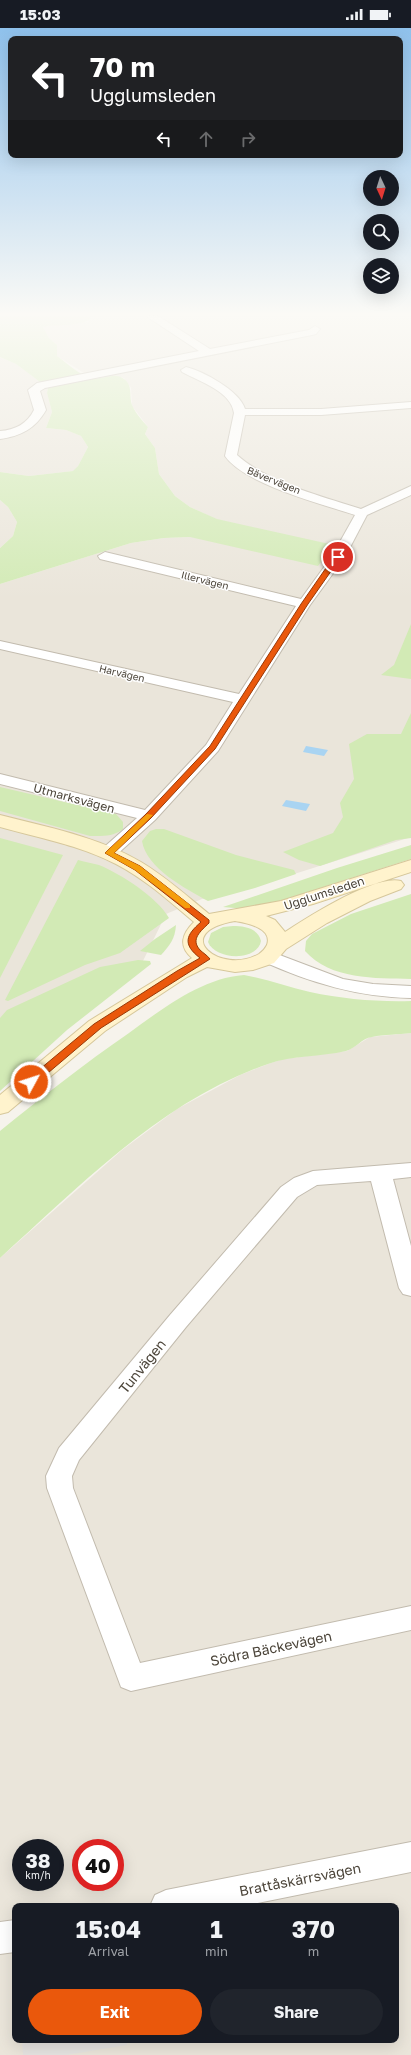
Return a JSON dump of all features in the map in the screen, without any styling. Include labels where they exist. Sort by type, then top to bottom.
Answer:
[{"type":"street","points":[[0,435],[17,432],[28,427],[40,411]]},
{"type":"street","points":[[240,412],[340,411]]},
{"type":"street","name":"Bävervägen","points":[[240,412],[231,456],[239,465],[256,475],[362,513]]},
{"type":"street","points":[[108,853],[149,816],[212,748],[304,604],[338,557],[362,513],[411,490]]},
{"type":"street","name":"Illervägen","points":[[105,556],[304,604]]},
{"type":"street","name":"Harvägen","points":[[0,645],[243,700]]},
{"type":"street","name":"Utmarksvägen","points":[[0,779],[149,816]]},
{"type":"street","points":[[0,821],[79,843],[108,853],[138,868],[206,922]]},
{"type":"street","name":"Ugglumsleden","points":[[411,866],[276,908],[225,916],[206,922],[193,933],[192,942],[196,951],[206,959],[218,964],[234,966],[257,963],[331,911],[374,891],[411,881]]},
{"type":"street","name":"Ugglumsleden","points":[[235,915],[251,917],[265,922],[277,932],[274,951]]},
{"type":"street","points":[[274,951],[306,975],[330,983],[364,990],[411,992]]},
{"type":"street","points":[[0,1107],[98,1026],[180,973],[206,959]]},
{"type":"street","name":"Tunvägen","points":[[132,1678],[60,1488],[59,1476],[64,1464],[173,1328],[289,1192],[302,1183],[313,1178],[411,1170]]},
{"type":"street","points":[[380,1173],[411,1288]]},
{"type":"street","name":"Södra Bäckevägen","points":[[132,1678],[411,1618]]},
{"type":"street","name":"Brattåskärrsvägen","points":[[181,1903],[411,1857]]},
{"type":"street","points":[[0,1938],[12,1936]]},
{"type":"shaded area","points":[[0,411],[52,411],[46,428],[66,430],[81,436],[88,447],[74,471],[29,476],[0,472]]},
{"type":"shaded area","points":[[135,411],[411,411],[411,837],[237,892],[202,899],[166,914],[141,965],[0,1082],[0,584],[131,543],[164,538],[190,537],[216,519],[190,507],[175,496],[159,474],[155,448],[145,434],[148,427]]},
{"type":"shaded area","points":[[0,500],[8,507],[17,522],[13,536],[0,548]]},
{"type":"shaded area","points":[[411,1033],[411,2055],[0,2055],[0,1258],[122,1150],[177,1109],[240,1075],[283,1059],[347,1051],[370,1037]]},
{"type":"shaded area","points":[[22,2043],[127,2043],[127,2045],[66,2055],[23,2055]]},
{"type":"green space","points":[[52,411],[135,411],[148,427],[145,434],[155,448],[159,474],[175,496],[190,507],[217,519],[334,545],[318,566],[190,537],[164,538],[131,543],[0,584],[0,548],[13,536],[17,522],[8,507],[0,500],[0,472],[29,476],[73,471],[78,466],[88,447],[81,436],[66,430],[46,428]]},
{"type":"green space","points":[[411,624],[411,679],[381,675],[394,665]]},
{"type":"green space","points":[[411,713],[411,838],[396,840],[320,866],[299,860],[283,852],[333,833],[343,817],[340,803],[354,779],[349,744],[367,734],[401,734]]},
{"type":"green space","points":[[0,787],[116,814],[123,822],[123,829],[111,835],[90,836],[0,811]]},
{"type":"green space","points":[[164,829],[236,855],[294,870],[296,874],[255,888],[208,901],[168,877],[151,860],[145,851],[142,841],[150,831]]},
{"type":"green space","points":[[0,838],[63,855],[0,978]]},
{"type":"green space","points":[[411,845],[411,859],[264,906],[246,909],[223,907],[337,868]]},
{"type":"green space","points":[[78,860],[99,865],[128,880],[156,902],[169,918],[120,953],[85,965],[8,1001],[5,1000]]},
{"type":"green space","points":[[411,894],[411,979],[354,976],[327,967],[305,951],[306,941],[312,934],[351,914]]},
{"type":"green space","points":[[176,925],[172,942],[161,955],[140,951],[155,939]]},
{"type":"green space","points":[[223,927],[246,927],[257,933],[261,941],[258,948],[252,953],[236,956],[227,955],[212,948],[208,942],[211,933]]},
{"type":"green space","points":[[138,960],[150,961],[151,964],[67,1030],[0,1091],[0,1018],[7,1010],[100,967]]},
{"type":"green space","points":[[244,975],[310,992],[347,998],[411,1001],[411,1033],[381,1035],[368,1038],[346,1051],[277,1061],[230,1080],[193,1099],[158,1122],[125,1147],[61,1202],[0,1258],[0,1131],[79,1069],[155,1014],[183,996],[213,982],[228,977]]},
{"type":"water","points":[[306,746],[328,750],[324,756],[303,752]]},
{"type":"water","points":[[286,800],[310,804],[306,811],[282,806]]},
{"type":"slow traffic","points":[[150,815],[108,853],[138,868],[188,907]]},
{"type":"route","points":[[31,1082],[98,1026],[180,973],[206,959],[196,951],[192,942],[193,933],[206,922],[138,868],[108,853],[149,816],[200,763],[212,748],[304,604],[338,557]]}]
